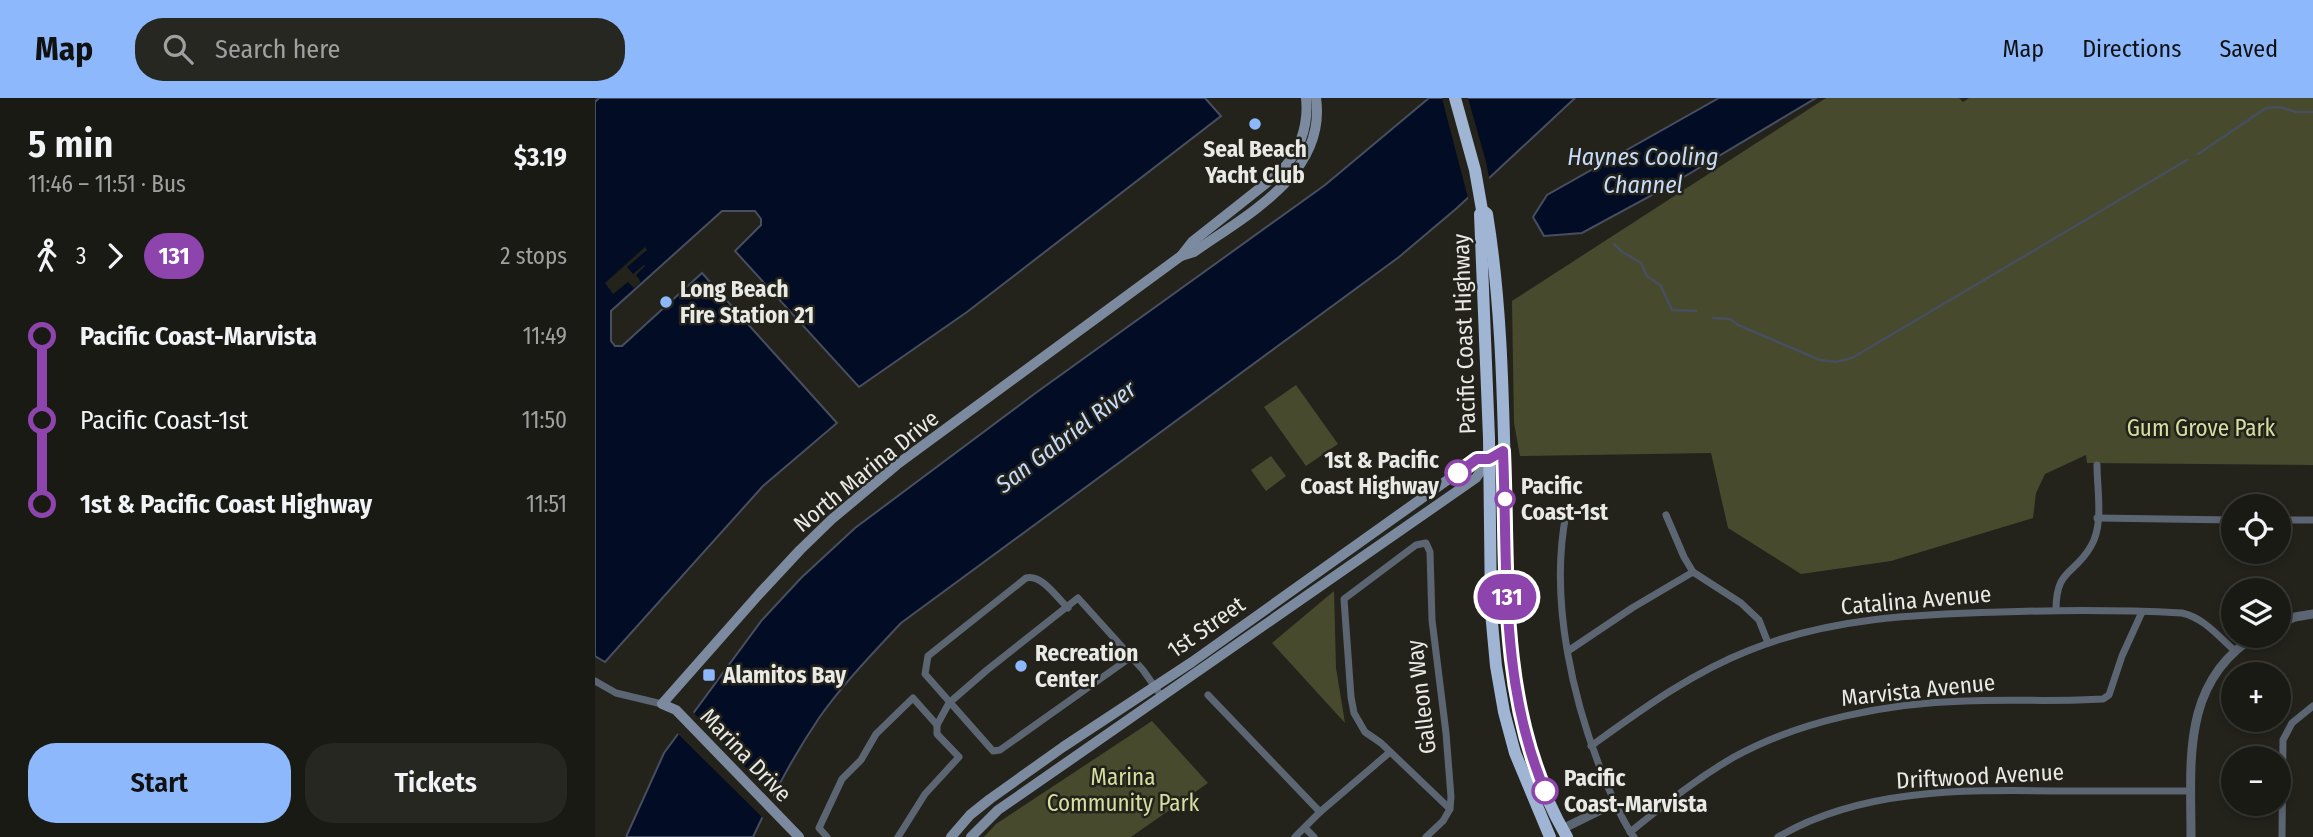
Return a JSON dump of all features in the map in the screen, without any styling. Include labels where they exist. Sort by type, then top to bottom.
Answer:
[{"type":"highway","points":[[1455,98],[1475,170],[1482,208]]},
{"type":"highway","name":"Pacific Coast Highway","points":[[1548,836],[1515,753],[1496,666],[1491,612],[1483,259],[1479,215],[1482,208],[1487,214],[1499,300],[1507,608],[1512,664],[1522,720],[1531,751],[1565,833]]},
{"type":"main road","name":"North Marina Drive","points":[[663,704],[760,593],[832,519],[899,463],[1181,256],[1192,242],[1286,166],[1294,155],[1303,131],[1306,98]]},
{"type":"main road","name":"North Marina Drive","points":[[1181,256],[1194,253],[1290,179],[1304,160],[1314,138],[1316,98]]},
{"type":"main road","name":"1st Street","points":[[971,837],[999,810],[1476,478],[1489,459],[1503,451]]},
{"type":"main road","name":"1st Street","points":[[951,837],[970,815],[990,799],[1477,459],[1489,459]]},
{"type":"main road","name":"Marina Drive","points":[[663,704],[676,710],[799,837]]},
{"type":"main road","points":[[1548,836],[1565,833]]},
{"type":"street","points":[[2056,610],[2059,583],[2091,547],[2095,535],[2097,465]]},
{"type":"street","points":[[1566,514],[1563,528],[1562,579],[1564,624],[1577,702],[1591,746],[1615,803],[1632,834]]},
{"type":"street","points":[[1665,515],[1693,572],[1741,603],[1759,620],[1768,643]]},
{"type":"street","points":[[2097,519],[2221,520]]},
{"type":"street","points":[[2291,520],[2313,520]]},
{"type":"street","name":"Galleon Way","points":[[1390,752],[1365,732],[1354,713],[1344,599],[1416,545],[1426,544],[1430,552],[1431,620],[1446,733],[1450,809]]},
{"type":"street","points":[[1568,651],[1632,608],[1693,572]]},
{"type":"street","points":[[1067,608],[1039,579],[1033,576],[1026,578],[929,656],[925,674],[993,751],[998,752],[1131,657]]},
{"type":"street","points":[[898,837],[925,794],[959,757],[937,734],[937,725],[949,703],[1078,598],[1131,657],[1162,697]]},
{"type":"street","name":"Catalina Avenue","points":[[1591,746],[1673,689],[1713,666],[1768,643],[1833,626],[1938,613],[2056,610],[2182,613],[2205,623],[2234,650]]},
{"type":"street","name":"Marvista Avenue","points":[[1632,834],[1690,785],[1736,756],[1790,732],[1838,716],[1962,701],[2103,699],[2109,695],[2122,656],[2142,612]]},
{"type":"street","points":[[2291,619],[2313,614]]},
{"type":"street","points":[[2191,837],[2193,732],[2197,711],[2212,678],[2237,648]]},
{"type":"street","points":[[595,681],[616,693],[663,704]]},
{"type":"street","points":[[1208,695],[1320,812]]},
{"type":"street","points":[[827,837],[819,828],[842,779],[861,760],[876,734],[913,698],[937,725]]},
{"type":"street","points":[[2281,837],[2283,740],[2292,723],[2313,706]]},
{"type":"street","points":[[1295,837],[1390,752],[1450,809],[1443,821],[1426,837]]},
{"type":"street","name":"Driftwood Avenue","points":[[1777,837],[1837,810],[1891,798],[1945,792],[2191,791]]},
{"type":"street","points":[[1565,833],[1615,803]]},
{"type":"street","points":[[1305,828],[1314,837]]},
{"type":"green space","name":"Gum Grove Park","points":[[1826,98],[1959,98],[1963,102],[1969,98],[2313,98],[2313,465],[2087,463],[2086,455],[2045,474],[2036,493],[2033,518],[1891,561],[1801,574],[1728,528],[1711,453],[1520,456],[1514,423],[1512,301]]},
{"type":"green space","points":[[1296,385],[1338,444],[1306,466],[1264,407]]},
{"type":"green space","points":[[1271,456],[1286,476],[1266,491],[1251,470]]},
{"type":"green space","points":[[1334,591],[1336,668],[1345,723],[1272,643]]},
{"type":"green space","name":"Marina Community Park","points":[[1152,721],[1208,783],[1131,837],[984,837],[996,824]]},
{"type":"water","points":[[599,98],[1205,98],[1221,116],[967,312],[859,387],[735,251],[761,225],[761,219],[755,211],[722,211],[611,311],[611,341],[615,346],[622,346],[702,273],[837,423],[763,486],[605,662],[595,656],[595,102]]},
{"type":"water","name":"San Gabriel River","points":[[1429,98],[1575,98],[1457,208],[1399,257],[901,623],[848,681],[819,718],[784,776],[753,837],[626,837],[664,753],[762,620],[801,578],[855,528],[1037,392],[1325,185]]},
{"type":"water","name":"Haynes Cooling Channel","points":[[1719,98],[1816,98],[1667,187],[1582,233],[1544,236],[1533,217],[1547,195]]},
{"type":"pier","points":[[1442,98],[1468,98],[1486,162],[1490,182],[1469,202]]},
{"type":"pier","points":[[645,247],[647,250],[627,267],[633,274],[645,266],[636,275],[641,282],[634,288],[628,282],[613,294],[605,283]]},
{"type":"pier","points":[[691,710],[776,799],[765,820],[675,731]]},
{"type":"waterway","points":[[2198,154],[2266,108],[2280,107],[2296,112],[2313,112]]},
{"type":"waterway","points":[[1713,318],[1730,319],[1738,325],[1820,360],[1836,362],[1852,358],[2187,160]]},
{"type":"waterway","points":[[1614,244],[1641,263],[1647,276],[1661,286],[1672,310],[1696,311]]},
{"type":"bus line","name":"131","points":[[1458,473],[1477,459],[1489,459],[1503,451],[1510,653],[1522,720],[1545,791]]},
{"type":"place","name":"Seal Beach Yacht Club","points":[[1255,124]]},
{"type":"place","name":"Long Beach Fire Station 21","points":[[666,302]]},
{"type":"place","name":"1st & Pacific Coast Highway","points":[[1458,473]]},
{"type":"place","name":"Pacific Coast-1st","points":[[1505,499]]},
{"type":"place","name":"Recreation Center","points":[[1021,666]]},
{"type":"place","name":"Alamitos Bay","points":[[709,675]]},
{"type":"place","name":"Pacific Coast-Marvista","points":[[1545,791]]}]
